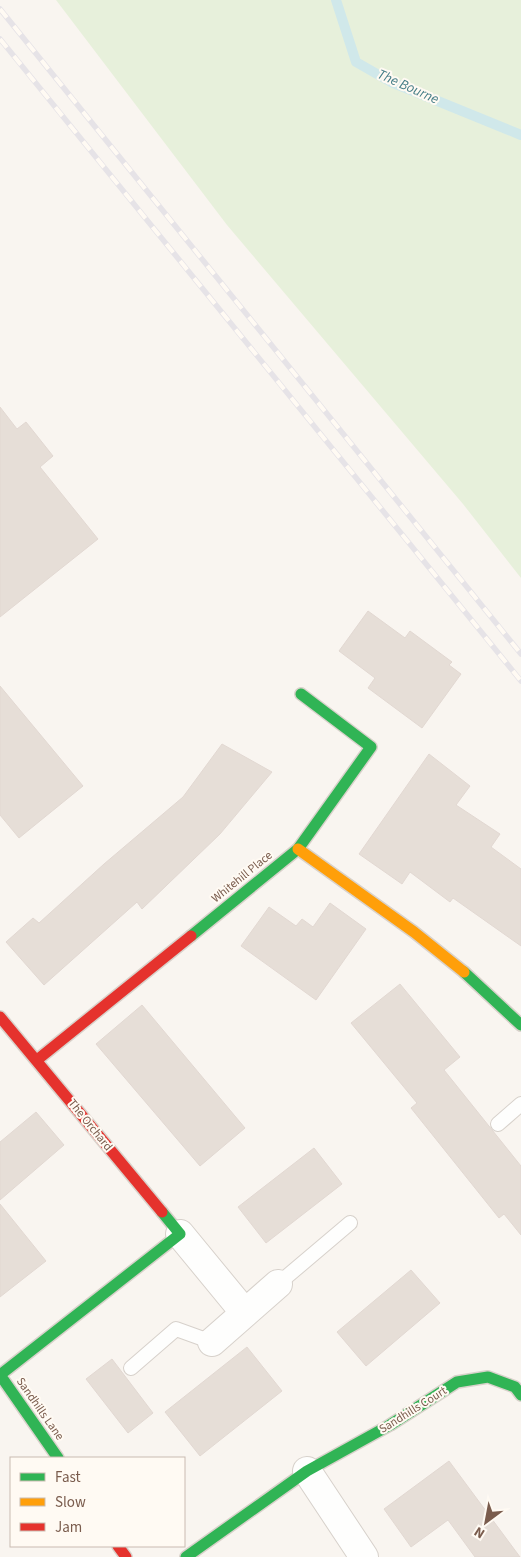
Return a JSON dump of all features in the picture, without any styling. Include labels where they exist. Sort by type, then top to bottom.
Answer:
[{"type":"street","name":"Whitehill Place","points":[[37,1060],[298,849],[371,747],[301,694]]},
{"type":"street","points":[[298,849],[421,937],[495,997],[521,1025]]},
{"type":"street","name":"The Orchard","points":[[0,1017],[244,1313]]},
{"type":"street","points":[[0,1375],[180,1234]]},
{"type":"street","points":[[212,1342],[278,1284]]},
{"type":"street","name":"Sandhills Lane","points":[[0,1375],[57,1457]]},
{"type":"street","name":"Sandhills Court","points":[[186,1557],[307,1471],[390,1424],[458,1382],[488,1378],[501,1380],[515,1387],[521,1395]]},
{"type":"street","points":[[307,1471],[364,1557]]},
{"type":"lane","points":[[498,1124],[521,1104]]},
{"type":"lane","points":[[278,1284],[350,1223]]},
{"type":"lane","points":[[131,1368],[176,1329],[212,1342]]},
{"type":"green space","points":[[56,0],[521,0],[521,578],[463,504],[227,225]]},
{"type":"building","points":[[0,407],[17,429],[26,422],[53,456],[40,467],[98,539],[0,617]]},
{"type":"building","points":[[368,611],[405,638],[410,631],[452,662],[449,665],[461,674],[422,728],[368,688],[375,678],[339,651]]},
{"type":"building","points":[[0,686],[83,786],[19,838],[0,815]]},
{"type":"building","points":[[222,744],[272,772],[220,834],[142,909],[137,902],[44,985],[6,942],[33,918],[39,923],[104,864],[183,797]]},
{"type":"building","points":[[429,754],[470,786],[456,805],[500,834],[491,847],[521,869],[521,946],[453,898],[450,902],[410,872],[402,884],[359,854]]},
{"type":"building","points":[[330,903],[366,929],[316,1000],[241,946],[269,907],[296,926],[302,919],[313,927]]},
{"type":"building","points":[[400,984],[460,1057],[444,1070],[521,1166],[521,1235],[504,1214],[499,1218],[411,1108],[417,1103],[351,1023]]},
{"type":"building","points":[[142,1005],[245,1128],[200,1166],[96,1044]]},
{"type":"building","points":[[36,1112],[64,1145],[0,1200],[0,1142]]},
{"type":"building","points":[[314,1148],[342,1184],[266,1243],[238,1207]]},
{"type":"building","points":[[0,1204],[46,1261],[0,1297]]},
{"type":"building","points":[[411,1270],[440,1303],[366,1366],[337,1332]]},
{"type":"building","points":[[247,1347],[282,1391],[200,1456],[165,1412]]},
{"type":"building","points":[[112,1359],[153,1413],[128,1433],[86,1379]]},
{"type":"building","points":[[449,1461],[520,1557],[475,1557],[448,1520],[411,1547],[384,1509]]},
{"type":"waterway","name":"The Bourne","points":[[336,0],[356,62],[391,82],[521,135]]},
{"type":"railway","points":[[0,9],[521,654]]},
{"type":"railway","points":[[0,39],[521,681]]},
{"type":"traffic: fast","points":[[191,936],[298,849],[371,747],[301,694]]},
{"type":"traffic: fast","points":[[464,972],[521,1025]]},
{"type":"traffic: fast","points":[[0,1375],[180,1234],[162,1212]]},
{"type":"traffic: fast","points":[[0,1375],[57,1457]]},
{"type":"traffic: fast","points":[[186,1557],[307,1471],[390,1425],[457,1382],[488,1377],[515,1387],[521,1395]]},
{"type":"traffic: slow","points":[[298,849],[414,932],[464,972]]},
{"type":"traffic: jam","points":[[37,1060],[191,936]]},
{"type":"traffic: jam","points":[[0,1017],[162,1212]]},
{"type":"traffic: jam","points":[[119,1547],[126,1557]]}]
